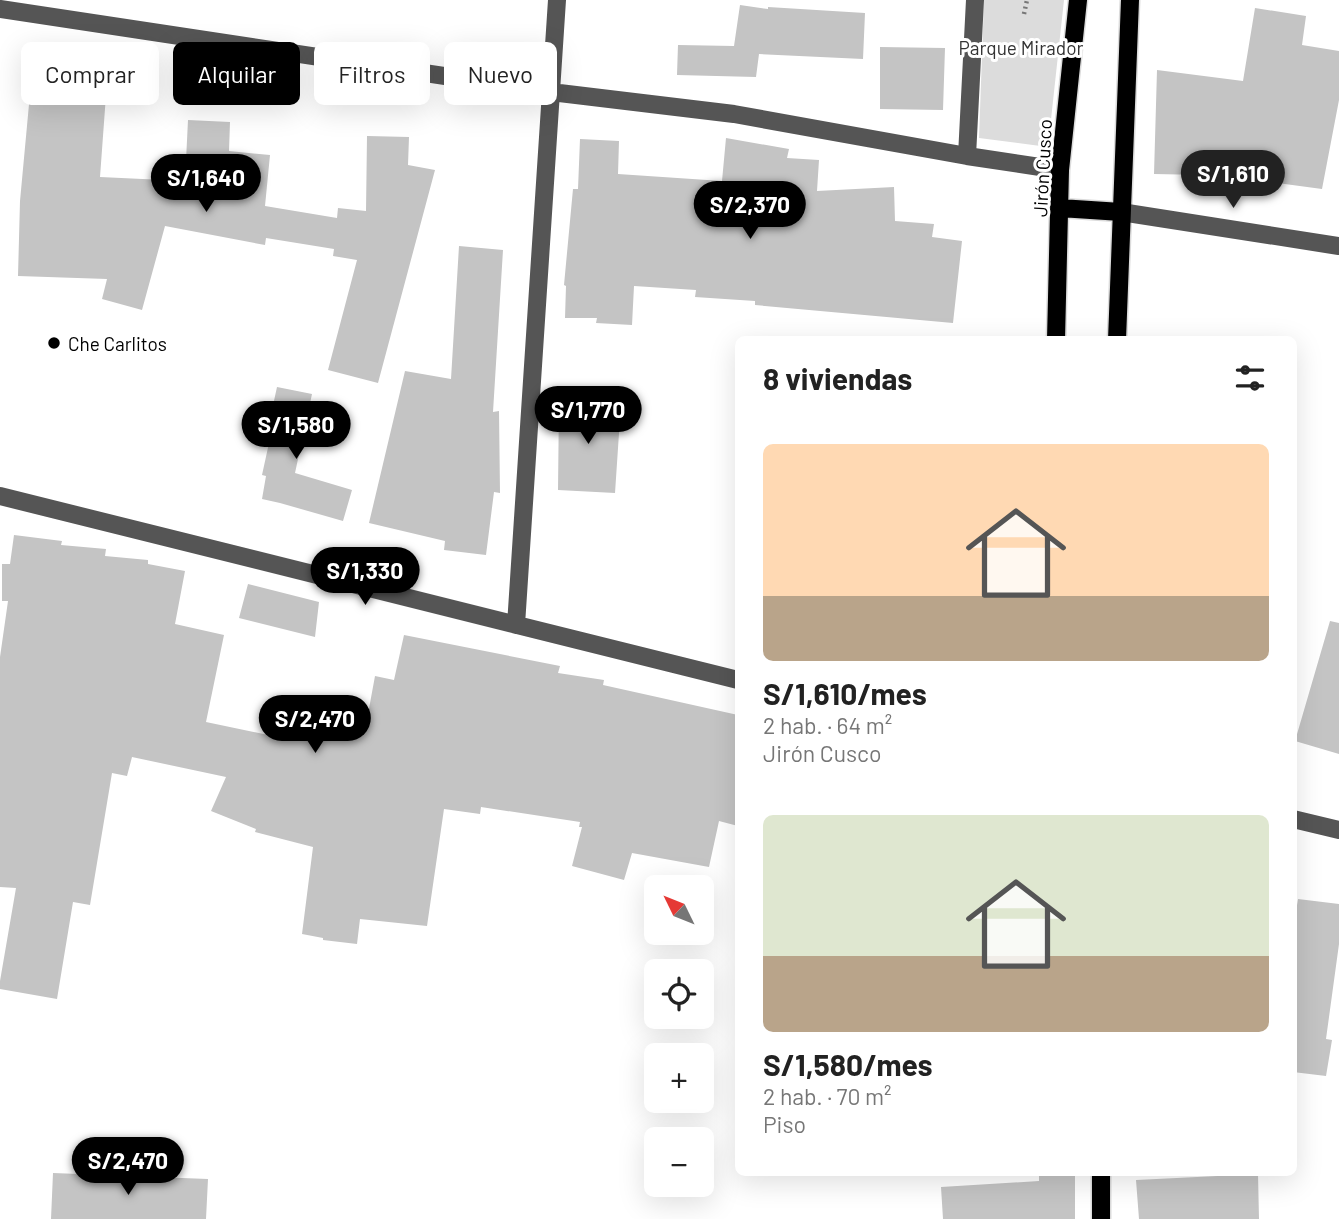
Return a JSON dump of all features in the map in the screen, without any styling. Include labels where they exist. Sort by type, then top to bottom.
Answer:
[{"type":"main road","name":"Jirón Cusco","points":[[1056,336],[1060,170],[1078,0]]},
{"type":"main road","points":[[1117,336],[1130,0]]},
{"type":"main road","points":[[1060,208],[1121,212]]},
{"type":"main road","points":[[1101,1176],[1101,1219]]},
{"type":"street","points":[[554,42],[557,0]]},
{"type":"street","points":[[967,156],[975,0]]},
{"type":"street","points":[[0,9],[444,76]]},
{"type":"street","points":[[557,93],[734,114],[1060,170]]},
{"type":"street","points":[[516,625],[550,105]]},
{"type":"street","points":[[1121,212],[1339,246]]},
{"type":"street","points":[[0,496],[735,679]]},
{"type":"street","points":[[1297,820],[1339,830]]},
{"type":"path","points":[[1024,14],[1027,0]]},
{"type":"green space","name":"Parque Mirador","points":[[984,0],[1064,0],[1048,147],[979,138]]},
{"type":"building","points":[[740,5],[768,9],[865,13],[863,59],[759,54],[756,77],[677,75],[678,45],[734,46]]},
{"type":"building","points":[[1255,8],[1306,16],[1302,45],[1339,51],[1339,100],[1322,189],[1270,182],[1270,187],[1225,183],[1202,180],[1203,175],[1154,174],[1157,70],[1243,81]]},
{"type":"building","points":[[880,47],[945,48],[943,110],[880,109]]},
{"type":"building","points":[[29,105],[105,105],[100,177],[185,181],[188,120],[230,122],[229,151],[270,155],[265,206],[337,218],[338,208],[366,211],[367,136],[409,137],[408,165],[435,170],[378,383],[328,370],[357,260],[333,256],[334,249],[266,238],[265,245],[165,226],[142,310],[102,299],[107,279],[18,276],[20,201]]},
{"type":"building","points":[[726,138],[789,149],[787,158],[819,160],[817,191],[894,187],[895,221],[934,224],[932,237],[962,241],[953,323],[755,305],[755,301],[695,297],[696,290],[634,286],[632,325],[596,323],[597,318],[565,318],[564,285],[573,189],[578,189],[580,139],[619,141],[618,174],[722,181]]},
{"type":"building","points":[[459,246],[503,250],[493,412],[499,411],[500,493],[494,492],[486,555],[444,550],[445,541],[369,523],[405,371],[451,379]]},
{"type":"building","points":[[277,387],[312,394],[295,473],[352,490],[343,521],[262,499],[266,476],[262,475],[269,443],[265,442]]},
{"type":"building","points":[[559,401],[621,403],[615,493],[558,490]]},
{"type":"building","points":[[14,535],[62,541],[61,545],[106,549],[105,556],[148,560],[148,564],[185,571],[175,624],[224,635],[206,722],[273,736],[280,700],[368,714],[375,676],[394,680],[404,635],[560,666],[558,673],[604,680],[603,685],[735,714],[735,825],[719,821],[709,867],[632,853],[624,880],[572,866],[582,827],[579,827],[580,822],[481,807],[480,814],[444,809],[427,926],[360,919],[357,944],[323,940],[302,934],[313,847],[255,832],[256,829],[211,811],[226,777],[132,757],[127,776],[112,773],[90,905],[73,902],[57,999],[0,989],[16,888],[0,887],[0,657],[8,601],[2,601],[2,564],[10,564]]},
{"type":"building","points":[[248,584],[319,602],[315,637],[239,618]]},
{"type":"building","points":[[1330,621],[1339,623],[1339,754],[1297,742]]},
{"type":"building","points":[[1298,899],[1339,904],[1339,944],[1326,1039],[1332,1040],[1326,1076],[1297,1072]]},
{"type":"building","points":[[53,1173],[208,1179],[206,1219],[51,1219]]},
{"type":"building","points":[[1039,1176],[1075,1176],[1075,1219],[943,1219],[941,1187],[1039,1181]]},
{"type":"building","points":[[1258,1176],[1259,1219],[1139,1219],[1136,1180]]},
{"type":"place","name":"Che Carlitos","points":[[54,343]]}]
